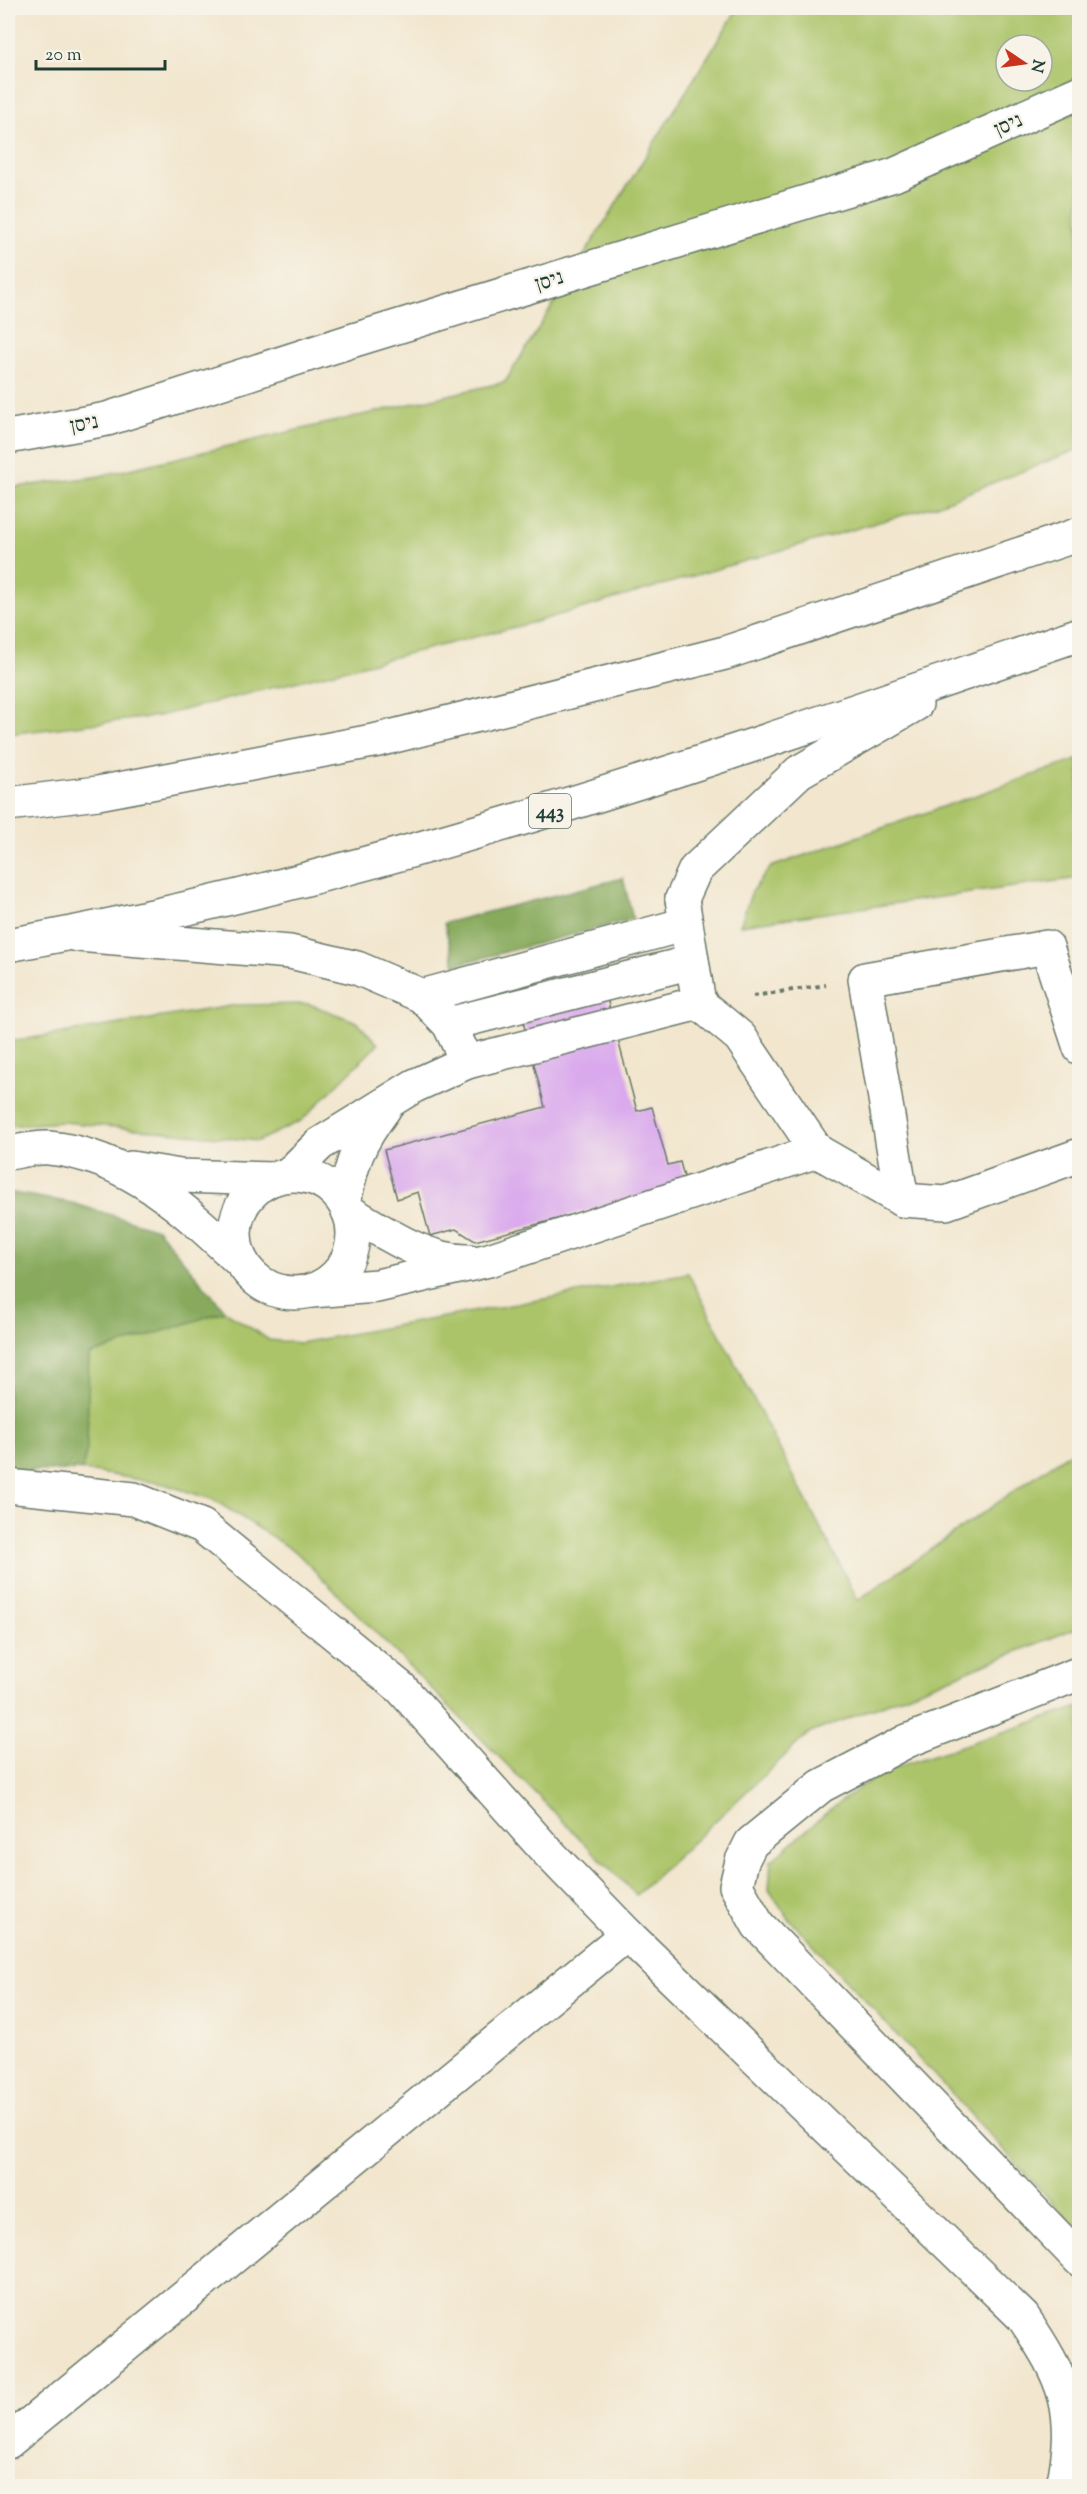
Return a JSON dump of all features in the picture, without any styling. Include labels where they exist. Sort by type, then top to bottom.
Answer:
[{"type":"main road","name":"ניסן","points":[[8,437],[107,419],[354,340],[894,175],[1080,92]]},
{"type":"main road","points":[[8,804],[98,794],[378,740],[702,659],[1080,534]]},
{"type":"main road","name":"443","points":[[8,945],[67,935],[285,886],[450,842],[594,797],[1080,634]]},
{"type":"main road","points":[[978,668],[799,772],[695,870],[684,911],[699,1003],[740,1037],[818,1151],[902,1200],[946,1203],[1080,1155]]},
{"type":"main road","points":[[422,996],[684,911]]},
{"type":"main road","points":[[67,935],[290,952],[357,968],[422,996],[449,1024],[467,1062]]},
{"type":"main road","points":[[902,1200],[865,980],[1047,947],[1080,1048]]},
{"type":"main road","points":[[449,1024],[692,962]]},
{"type":"main road","points":[[243,1264],[236,1245],[236,1224],[242,1206],[255,1190],[280,1177],[320,1144],[393,1098],[467,1062],[699,1003]]},
{"type":"main road","points":[[311,1291],[329,1282],[343,1268],[351,1250],[354,1230],[346,1207],[356,1154],[364,1136],[393,1098]]},
{"type":"main road","points":[[8,1153],[47,1148],[81,1154],[137,1176],[191,1215],[243,1264],[255,1279],[272,1289],[291,1294],[377,1286],[489,1260],[818,1151]]},
{"type":"main road","points":[[109,1165],[180,1176],[306,1176],[322,1181],[346,1207],[406,1244],[455,1261],[489,1260]]},
{"type":"main road","points":[[8,1486],[134,1499],[202,1526],[401,1688],[544,1848],[627,1934],[1023,2317],[1074,2400],[1063,2487]]},
{"type":"main road","points":[[1080,1672],[907,1741],[821,1785],[751,1843],[742,1861],[736,1887],[758,1925],[1080,2260]]},
{"type":"main road","points":[[8,2442],[627,1934]]},
{"type":"path","points":[[699,1003],[865,980]]},
{"type":"green space","points":[[738,8],[1079,8],[1079,449],[934,506],[535,622],[159,716],[8,734],[8,488],[95,477],[505,382]]},
{"type":"green space","points":[[1079,759],[1079,878],[740,925],[752,891],[771,867]]},
{"type":"green space","points":[[623,878],[633,919],[455,965],[444,923]]},
{"type":"green space","points":[[309,1004],[357,1022],[378,1044],[301,1121],[258,1141],[63,1122],[8,1126],[8,1042],[237,1005]]},
{"type":"green space","points":[[8,1192],[72,1203],[157,1229],[225,1311],[89,1355],[87,1449],[82,1470],[8,1472]]},
{"type":"green space","points":[[688,1273],[858,1600],[1079,1446],[1079,1627],[808,1734],[636,1895],[296,1552],[214,1500],[164,1484],[82,1470],[89,1355],[225,1311],[269,1340],[300,1343]]},
{"type":"green space","points":[[1079,1707],[1079,2231],[789,1919],[769,1890],[771,1861],[833,1807],[882,1772]]},
{"type":"building","points":[[605,991],[637,1111],[652,1107],[668,1165],[680,1162],[686,1184],[475,1241],[456,1229],[430,1236],[418,1192],[397,1199],[384,1150],[545,1107],[521,1014]]}]
